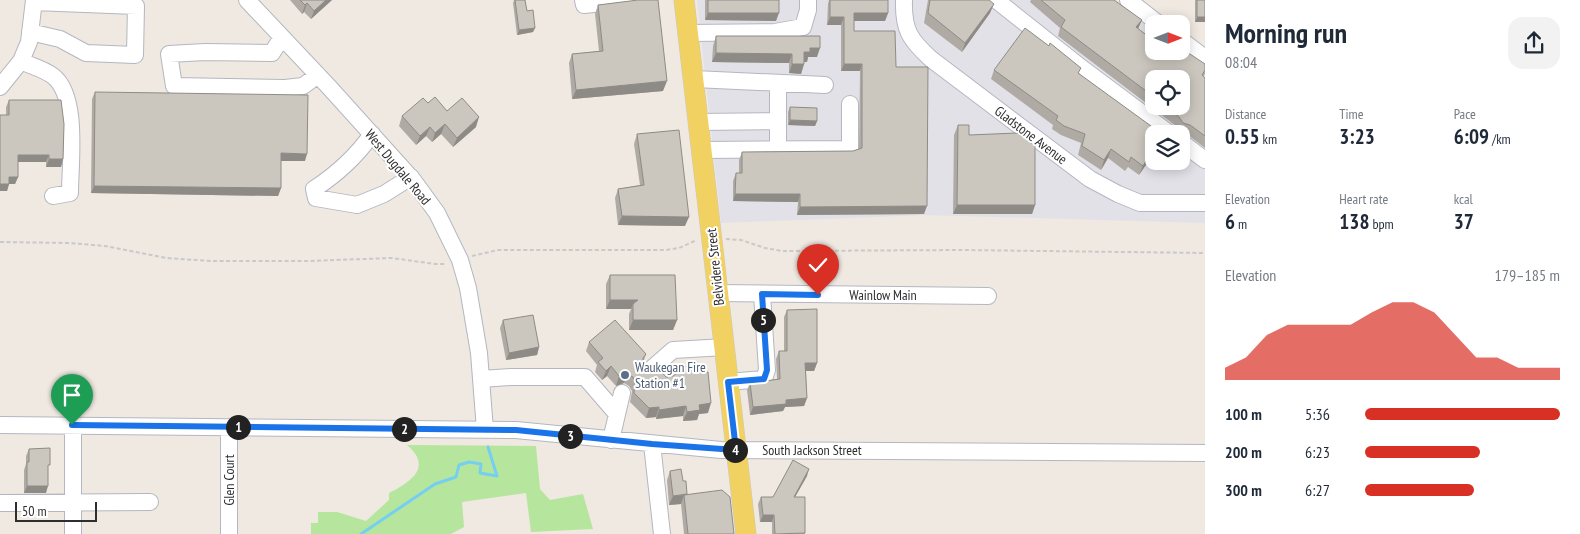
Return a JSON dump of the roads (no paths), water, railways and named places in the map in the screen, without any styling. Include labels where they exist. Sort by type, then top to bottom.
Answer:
[{"type":"main road","name":"Belvidere Street","points":[[684,0],[746,534]]},
{"type":"street","name":"West Dugdale Road","points":[[247,0],[411,177],[437,213],[460,260],[473,317],[485,430]]},
{"type":"street","points":[[583,0],[584,5],[632,0]]},
{"type":"street","points":[[689,33],[775,32],[803,27],[808,10],[808,0]]},
{"type":"street","name":"Gladstone Avenue","points":[[904,0],[906,27],[914,43],[932,59],[1090,179],[1140,203],[1205,203]]},
{"type":"street","points":[[996,0],[1158,125]]},
{"type":"street","points":[[1128,0],[1147,15]]},
{"type":"street","points":[[0,87],[21,61],[29,42],[30,32],[34,1],[136,6],[135,55],[86,53],[60,39],[30,32]]},
{"type":"street","points":[[282,37],[272,52],[169,54],[174,86],[285,88],[303,86],[318,75]]},
{"type":"street","points":[[1190,47],[1205,58]]},
{"type":"street","points":[[21,61],[53,76],[66,93],[70,111],[70,193],[53,196]]},
{"type":"street","points":[[694,79],[825,85]]},
{"type":"street","points":[[778,83],[778,149]]},
{"type":"street","points":[[702,150],[850,149],[850,104]]},
{"type":"street","points":[[699,122],[778,121]]},
{"type":"street","points":[[372,134],[362,149],[336,174],[314,189],[316,198],[357,205],[384,194],[411,177]]},
{"type":"street","points":[[1190,149],[1205,160]]},
{"type":"street","name":"Wainlow Main","points":[[718,293],[988,296]]},
{"type":"street","points":[[728,382],[764,379],[767,370],[762,294]]},
{"type":"street","points":[[649,370],[673,350],[725,347]]},
{"type":"street","points":[[481,379],[585,377],[617,414]]},
{"type":"street","points":[[612,440],[622,393]]},
{"type":"street","name":"South Jackson Street","points":[[0,425],[485,430],[537,432],[652,444],[736,450],[1205,453]]},
{"type":"street","points":[[72,425],[73,534]]},
{"type":"street","name":"Glen Court","points":[[229,427],[229,534]]},
{"type":"street","points":[[652,444],[662,534]]},
{"type":"street","points":[[0,503],[150,502]]},
{"type":"waterway","points":[[361,534],[435,484],[456,477],[459,465],[469,462],[481,464],[480,473],[497,476],[488,447]]},
{"type":"place","name":"Waukegan Fire Station #1","points":[[625,375]]}]
